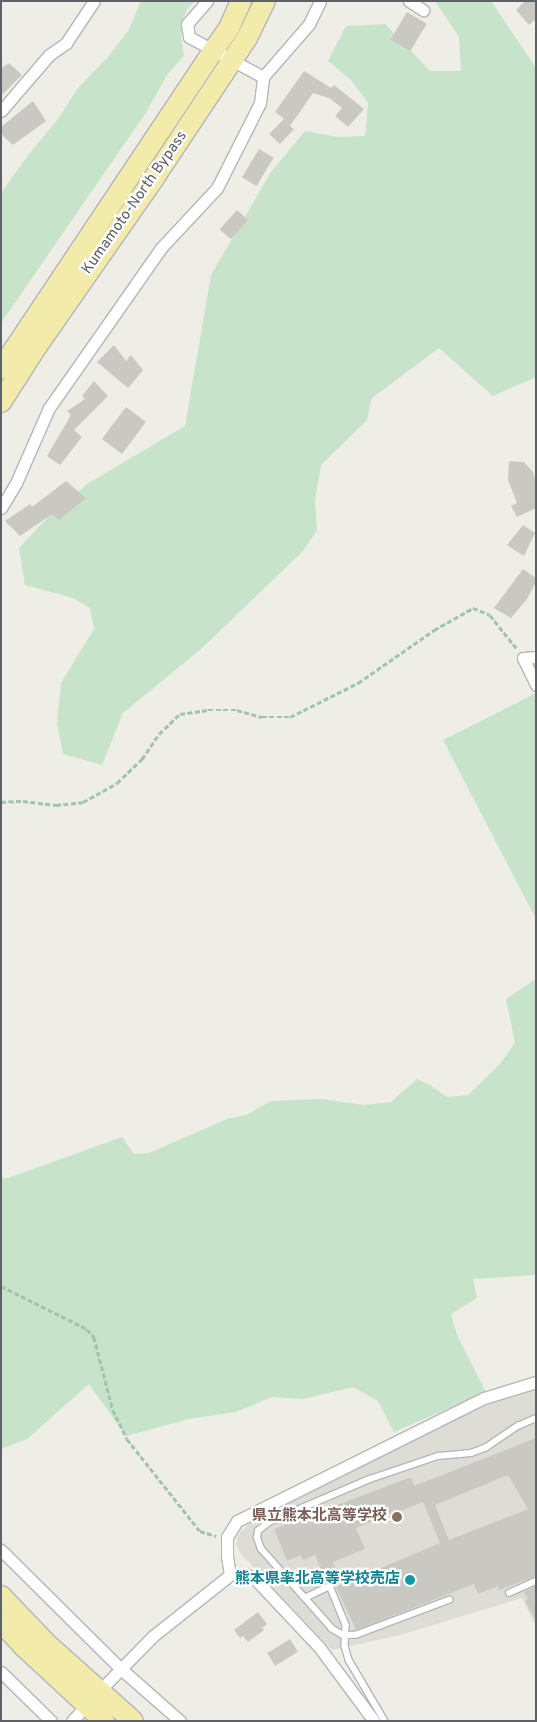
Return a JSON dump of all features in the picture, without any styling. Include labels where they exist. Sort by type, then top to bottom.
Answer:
[{"type":"highway","name":"Kumamoto-North Bypass","points":[[1,368],[213,51],[242,1]]},
{"type":"highway","name":"Kumamoto-North Bypass","points":[[1,402],[37,346],[154,178],[247,38],[265,1]]},
{"type":"highway","points":[[1,1596],[54,1649],[133,1721]]},
{"type":"highway","points":[[1,1622],[23,1646],[104,1721]]},
{"type":"street","points":[[1,110],[49,55],[66,43],[94,1]]},
{"type":"street","points":[[207,1],[187,24],[189,37],[263,77]]},
{"type":"street","points":[[1,508],[16,483],[49,408],[161,248],[217,188],[260,103],[263,77],[309,24],[320,1]]},
{"type":"street","points":[[409,1],[423,10]]},
{"type":"street","points":[[536,657],[523,658],[536,685]]},
{"type":"street","points":[[230,1575],[227,1537],[237,1521],[484,1398],[536,1382]]},
{"type":"street","points":[[1,1550],[120,1669],[180,1721]]},
{"type":"street","points":[[107,1683],[153,1636],[230,1575],[245,1574],[255,1579],[319,1647],[374,1721]]},
{"type":"street","points":[[1,1672],[50,1721]]},
{"type":"street","points":[[72,1721],[81,1711]]},
{"type":"lane","points":[[450,1600],[357,1635],[344,1636],[332,1629],[261,1549],[257,1538],[258,1531],[269,1522],[398,1469],[438,1456],[471,1453],[485,1448],[518,1426],[536,1418]]},
{"type":"lane","points":[[263,1508],[269,1522]]},
{"type":"lane","points":[[509,1593],[536,1581]]},
{"type":"lane","points":[[305,1598],[330,1586],[346,1625],[344,1636],[349,1660],[385,1721]]},
{"type":"path","points":[[1,802],[23,801],[56,805],[84,802],[117,783],[142,759],[159,734],[180,714],[208,710],[237,710],[262,717],[290,717],[358,683],[434,630],[473,608],[490,615],[523,658]]},
{"type":"path","points":[[1,1286],[87,1329],[94,1337],[113,1410],[127,1439],[200,1530],[211,1535],[227,1537]]},
{"type":"shaded area","name":"県立熊本北高等学校","points":[[536,1388],[536,1626],[522,1598],[400,1635],[332,1650],[241,1554],[236,1544],[238,1535],[251,1521],[487,1402]]},
{"type":"green space","points":[[141,1],[195,1],[187,9],[183,19],[181,36],[184,56],[167,75],[147,111],[1,323],[1,193],[26,158],[58,119],[78,88],[107,58],[128,31]]},
{"type":"green space","points":[[435,1],[491,1],[536,68],[536,377],[493,396],[439,348],[372,398],[367,420],[321,465],[315,500],[317,530],[303,551],[201,649],[123,713],[102,765],[63,754],[57,723],[61,683],[94,629],[90,608],[73,598],[25,585],[19,548],[46,519],[87,484],[185,426],[211,275],[271,172],[305,131],[337,137],[365,136],[368,103],[351,80],[328,61],[346,26],[385,24],[430,71],[461,71],[459,37]]},
{"type":"green space","points":[[536,693],[536,919],[443,740]]},
{"type":"green space","points":[[536,979],[536,1275],[473,1279],[477,1298],[451,1314],[457,1335],[486,1392],[394,1432],[378,1401],[353,1387],[303,1399],[272,1397],[236,1412],[189,1419],[126,1436],[89,1384],[27,1439],[1,1449],[1,1178],[8,1178],[122,1137],[134,1154],[149,1153],[227,1119],[246,1115],[271,1101],[322,1099],[364,1105],[391,1102],[417,1079],[430,1085],[447,1097],[468,1095],[500,1064],[515,1043],[506,999]]},
{"type":"building","points":[[525,1],[536,1],[536,19],[529,25],[516,10]]},
{"type":"building","points":[[407,12],[427,24],[410,51],[391,39]]},
{"type":"building","points":[[9,63],[22,75],[1,96],[1,68]]},
{"type":"building","points":[[304,71],[331,88],[334,85],[364,109],[348,127],[335,116],[342,108],[329,98],[313,93],[290,126],[294,129],[280,144],[269,134],[284,119],[275,112]]},
{"type":"building","points":[[33,101],[46,121],[13,145],[1,134],[1,127]]},
{"type":"building","points":[[259,149],[274,158],[257,186],[242,177]]},
{"type":"building","points":[[237,210],[248,220],[231,239],[220,229]]},
{"type":"building","points":[[114,345],[126,361],[131,355],[143,370],[128,388],[97,362]]},
{"type":"building","points":[[94,381],[108,396],[74,430],[82,437],[60,465],[47,456],[71,415],[67,411],[85,399],[82,396]]},
{"type":"building","points":[[126,407],[146,422],[122,454],[102,439]]},
{"type":"building","points":[[509,461],[524,462],[533,472],[536,482],[536,508],[517,517],[511,506],[517,503],[508,480]]},
{"type":"building","points":[[66,481],[86,498],[59,520],[52,514],[20,536],[5,521],[30,504],[32,507]]},
{"type":"building","points":[[523,525],[535,533],[524,556],[507,545]]},
{"type":"building","points":[[523,569],[536,578],[536,582],[527,599],[511,618],[494,608]]},
{"type":"building","points":[[536,1438],[536,1576],[499,1590],[498,1586],[478,1594],[474,1584],[356,1630],[336,1587],[440,1543],[423,1502],[356,1528],[365,1549],[333,1562],[339,1577],[326,1582],[315,1555],[303,1560],[301,1555],[287,1561],[274,1529],[411,1477],[414,1486]],"holes":[[[508,1475],[528,1509],[449,1540],[435,1505]]]},
{"type":"building","points":[[536,1586],[536,1621],[525,1601],[528,1599],[524,1592]]},
{"type":"building","points":[[258,1612],[267,1624],[262,1628],[264,1630],[248,1642],[243,1636],[240,1638],[234,1630]]},
{"type":"building","points":[[290,1639],[298,1652],[275,1666],[267,1653]]},
{"type":"place","name":"県立熊本北高等学校","points":[[397,1517]]},
{"type":"place","name":"熊本県率北高等学校売店","points":[[410,1580]]}]
